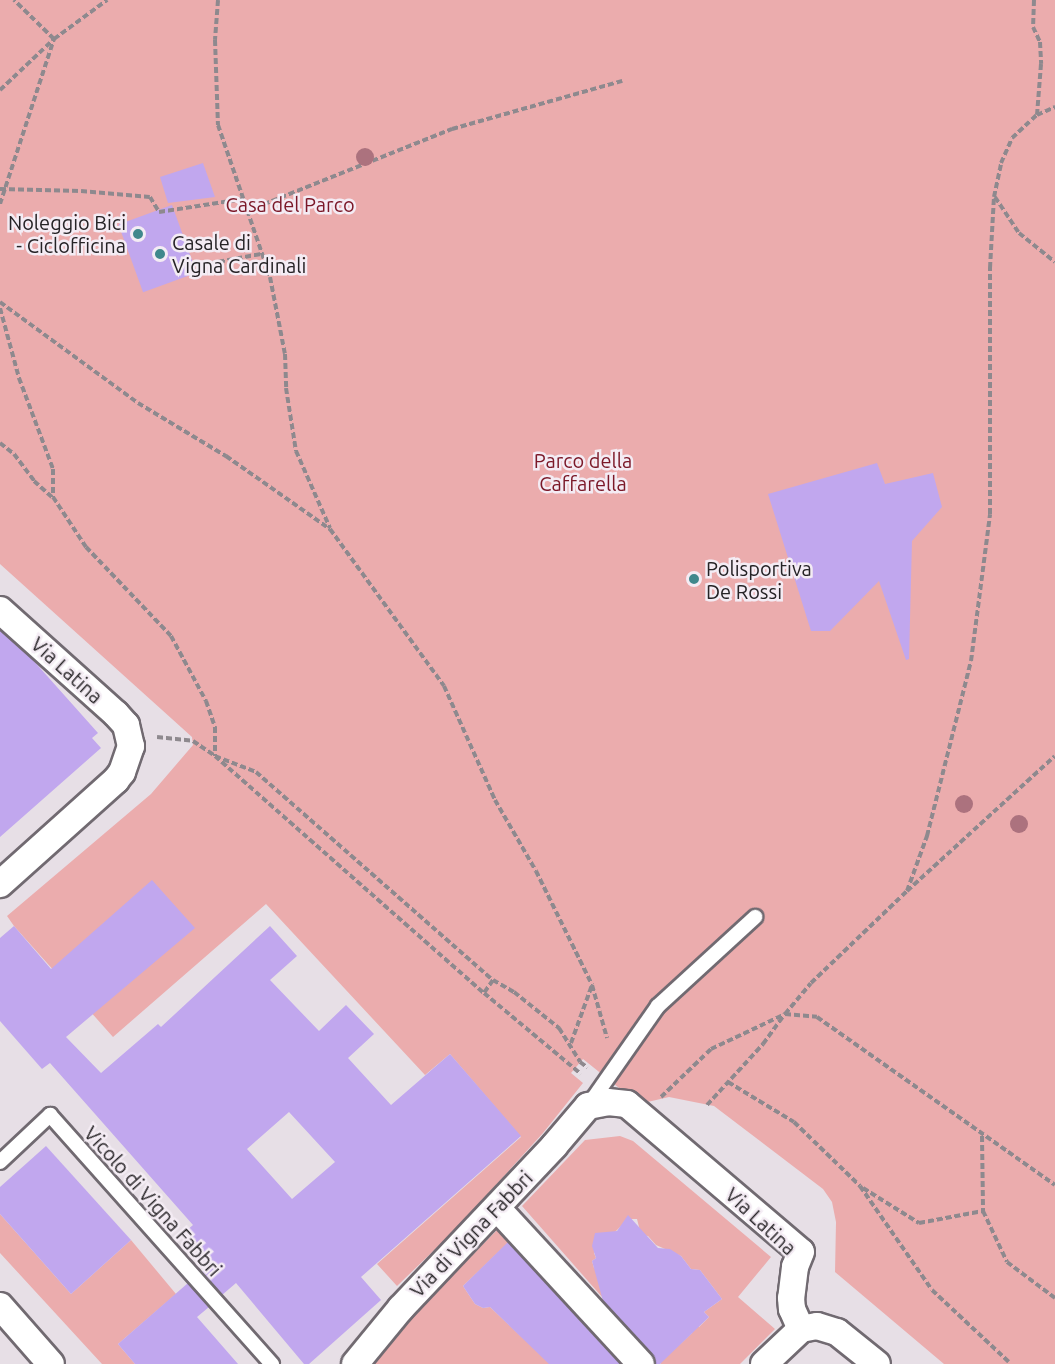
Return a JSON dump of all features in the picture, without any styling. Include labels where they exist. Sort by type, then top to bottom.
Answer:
[{"type":"street","name":"Via Latina","points":[[0,610],[116,714],[130,734],[130,755],[122,772],[0,885]]},
{"type":"street","name":"Via Latina","points":[[588,1106],[608,1102],[627,1104],[801,1252],[795,1267],[791,1298],[792,1309],[801,1329]]},
{"type":"street","name":"Via di Vigna Fabbri","points":[[355,1364],[401,1308],[588,1106]]},
{"type":"street","points":[[496,1208],[641,1364]]},
{"type":"street","points":[[4,1311],[51,1364]]},
{"type":"street","points":[[764,1364],[801,1329],[817,1326],[828,1327],[837,1332],[877,1364]]},
{"type":"lane","points":[[588,1106],[615,1064],[658,1006],[755,918]]},
{"type":"lane","name":"Vicolo di Vigna Fabbri","points":[[0,1162],[50,1115],[272,1364]]},
{"type":"path","points":[[14,0],[54,39]]},
{"type":"path","points":[[0,90],[54,39],[107,0]]},
{"type":"path","points":[[218,0],[215,40],[218,125],[270,277],[285,354],[286,388],[296,451],[330,529],[444,686],[495,800],[536,871],[592,985],[615,1064]]},
{"type":"path","points":[[1035,0],[1033,27],[1040,42],[1041,64],[1037,115]]},
{"type":"path","points":[[0,204],[2,190],[54,39]]},
{"type":"path","points":[[247,211],[452,129],[622,81]]},
{"type":"path","points":[[907,891],[927,836],[971,661],[990,514],[990,268],[994,196],[1000,163],[1012,138],[1037,115],[1055,107]]},
{"type":"path","points":[[2,190],[81,191],[150,197],[159,212],[243,199]]},
{"type":"path","points":[[994,196],[1019,233],[1055,262]]},
{"type":"path","points":[[201,265],[261,254]]},
{"type":"path","points":[[0,302],[138,402],[226,456],[330,529]]},
{"type":"path","points":[[0,308],[19,378],[53,469],[53,497]]},
{"type":"path","points":[[0,443],[14,454],[34,481],[53,497],[86,547],[171,636],[206,701],[215,727],[215,756]]},
{"type":"path","points":[[193,741],[215,756],[484,993],[575,1069]]},
{"type":"path","points":[[215,756],[256,772],[493,980],[560,1028],[571,1043],[580,1062]]},
{"type":"path","points":[[707,1105],[763,1044],[811,983],[907,891],[1055,756]]},
{"type":"path","points":[[484,993],[493,980]]},
{"type":"path","points":[[571,1043],[592,985]]},
{"type":"path","points":[[661,1097],[711,1049],[785,1014],[817,1017],[982,1136],[1055,1185]]},
{"type":"path","points":[[728,1082],[794,1122],[860,1186],[932,1290],[1009,1362]]},
{"type":"path","points":[[982,1136],[983,1211],[1007,1262],[1055,1298]]},
{"type":"path","points":[[860,1186],[919,1223],[983,1211]]},
{"type":"green space","name":"Parco della Caffarella","points":[[0,0],[1055,0],[1055,1364],[944,1364],[835,1272],[836,1222],[832,1202],[823,1189],[714,1106],[669,1097],[639,1104],[583,1059],[571,1073],[583,1083],[543,1133],[456,1229],[397,1286],[377,1264],[521,1137],[450,1054],[425,1075],[266,904],[113,1037],[14,926],[7,916],[151,794],[193,745],[192,737],[0,564]]},
{"type":"green space","points":[[620,1136],[633,1141],[771,1257],[738,1297],[775,1329],[740,1364],[661,1364],[522,1206],[585,1140]],"holes":[[[628,1219],[637,1219],[641,1235],[648,1236],[656,1245],[681,1256],[691,1269],[700,1270],[722,1299],[704,1312],[709,1317],[699,1327],[695,1322],[692,1333],[674,1350],[594,1268],[592,1261],[596,1258],[594,1253]]]},
{"type":"green space","points":[[0,1214],[71,1294],[131,1240],[176,1294],[118,1344],[135,1364],[102,1364],[0,1253]]},
{"type":"green space","points":[[500,1227],[512,1239],[463,1286],[475,1304],[483,1308],[490,1307],[529,1344],[571,1304],[593,1328],[554,1364],[366,1364]]},
{"type":"building","points":[[203,163],[215,197],[168,203],[160,177]]},
{"type":"building","name":"Casale di Vigna Cardinali","points":[[172,205],[197,273],[143,292],[118,224]]},
{"type":"building","points":[[877,463],[885,484],[933,473],[942,507],[912,541],[909,659],[906,660],[879,581],[830,631],[811,631],[768,494]]},
{"type":"building","points":[[0,630],[32,659],[98,733],[92,738],[101,748],[0,837]]},
{"type":"building","points":[[152,880],[195,928],[66,1037],[101,1073],[158,1024],[161,1027],[270,926],[297,956],[270,980],[319,1031],[346,1005],[374,1034],[348,1058],[391,1105],[450,1054],[521,1136],[361,1277],[381,1300],[309,1364],[304,1364],[236,1283],[222,1295],[202,1272],[212,1262],[186,1231],[193,1225],[50,1063],[42,1069],[0,1021],[0,938],[14,926],[51,969]],"holes":[[[289,1112],[335,1162],[292,1199],[247,1149]]]},
{"type":"building","points":[[46,1146],[131,1240],[71,1294],[0,1214],[0,1187]]},
{"type":"building","points":[[628,1215],[658,1248],[670,1249],[681,1256],[691,1269],[700,1270],[722,1299],[704,1312],[709,1317],[660,1364],[656,1364],[652,1354],[603,1301],[592,1261],[596,1258],[592,1246],[595,1233],[617,1231]]},
{"type":"building","points":[[508,1242],[621,1364],[549,1364],[490,1307],[483,1308],[475,1304],[463,1286]]},
{"type":"building","points":[[188,1283],[209,1307],[197,1317],[238,1364],[135,1364],[118,1344]]},
{"type":"place","name":"Noleggio Bici - Ciclofficina","points":[[138,234]]},
{"type":"place","name":"Casale di Vigna Cardinali","points":[[160,254]]},
{"type":"place","name":"Polisportiva De Rossi","points":[[694,579]]},
{"type":"park label","name":"Casa del Parco","points":[[290,204]]}]
